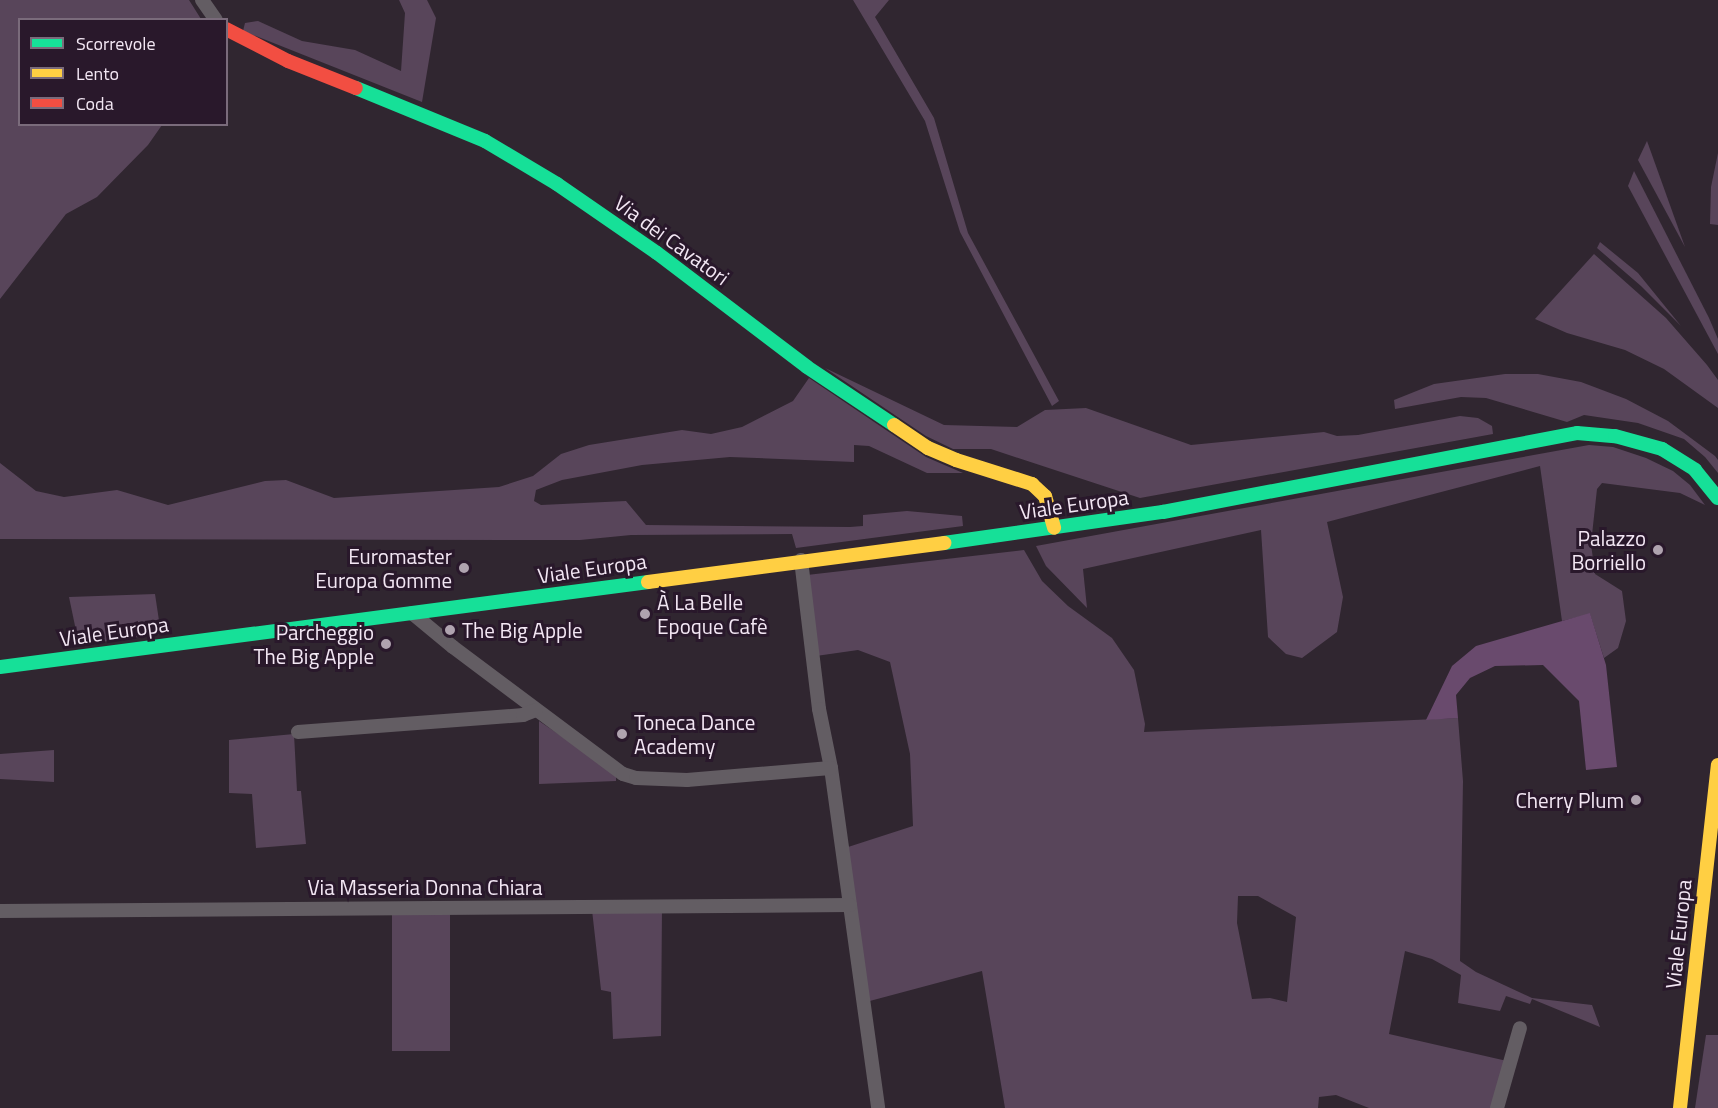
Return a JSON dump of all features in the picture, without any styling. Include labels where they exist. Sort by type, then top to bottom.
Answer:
[{"type":"street","points":[[202,0],[215,18]]},
{"type":"street","name":"Via dei Cavatori","points":[[228,30],[288,61],[485,141],[557,184],[657,253],[807,367],[928,448],[956,460],[1032,484],[1046,496],[1054,528]]},
{"type":"street","name":"Viale Europa","points":[[0,667],[1163,512],[1577,434],[1624,437],[1662,449],[1695,470],[1718,498]]},
{"type":"street","points":[[801,560],[815,678],[831,768],[878,1108]]},
{"type":"street","points":[[412,613],[536,710],[623,774],[636,778],[687,780],[831,768]]},
{"type":"street","points":[[298,732],[523,715],[536,710]]},
{"type":"street","name":"Viale Europa","points":[[1680,1108],[1718,765]]},
{"type":"street","name":"Via Masseria Donna Chiara","points":[[0,911],[850,904]]},
{"type":"street","points":[[1497,1108],[1520,1028]]},
{"type":"shaded area","points":[[0,0],[189,0],[200,18],[18,18],[18,126],[161,126],[148,145],[97,197],[66,214],[0,299]]},
{"type":"shaded area","points":[[399,0],[427,0],[436,18],[422,102],[243,31],[245,23],[258,21],[302,41],[355,50],[401,71],[405,13]]},
{"type":"shaded area","points":[[853,0],[889,0],[875,17],[934,118],[968,233],[1059,401],[1052,406],[960,232],[925,121]]},
{"type":"shaded area","points":[[1647,141],[1685,247],[1638,160]]},
{"type":"shaded area","points":[[1718,153],[1718,225],[1710,224],[1711,187]]},
{"type":"shaded area","points":[[1634,171],[1709,318],[1718,339],[1718,354],[1628,186]]},
{"type":"shaded area","points":[[1600,242],[1638,273],[1681,326],[1641,286],[1597,248]]},
{"type":"shaded area","points":[[1594,254],[1666,318],[1707,365],[1718,380],[1718,408],[1664,369],[1625,350],[1567,333],[1535,319]]},
{"type":"shaded area","points":[[825,368],[944,425],[1017,427],[1045,410],[1086,408],[1191,445],[1324,432],[1337,436],[1358,435],[1460,416],[1478,418],[1492,426],[1493,434],[1140,498],[991,449],[953,449],[926,436]]},
{"type":"shaded area","points":[[1505,374],[1538,374],[1581,382],[1626,399],[1668,421],[1715,456],[1718,460],[1718,473],[1705,457],[1684,439],[1638,423],[1584,415],[1567,422],[1486,398],[1461,397],[1395,409],[1394,400],[1434,384]]},
{"type":"shaded area","points":[[809,378],[926,457],[963,473],[927,473],[869,446],[854,445],[854,462],[730,457],[642,465],[562,480],[536,490],[534,501],[541,505],[626,501],[646,525],[850,527],[863,526],[863,515],[907,511],[962,516],[963,526],[796,548],[792,534],[631,535],[580,540],[0,539],[0,463],[36,491],[64,497],[117,490],[168,505],[265,481],[286,480],[334,498],[499,487],[533,476],[561,454],[589,445],[682,430],[711,434],[742,427],[793,401]]},
{"type":"shaded area","points":[[1589,445],[1613,447],[1646,458],[1673,471],[1690,485],[1705,505],[1680,493],[1602,483],[1597,489],[1591,544],[1595,574],[1622,591],[1626,621],[1618,648],[1604,658],[1590,614],[1562,621],[1540,466],[1327,522],[1343,597],[1337,632],[1302,658],[1286,654],[1268,637],[1261,530],[1083,569],[1087,608],[1046,566],[1036,546]]},
{"type":"shaded area","points":[[1024,550],[1042,581],[1068,606],[1112,638],[1134,670],[1145,724],[1144,732],[1458,718],[1463,781],[1460,961],[1476,972],[1532,998],[1592,1005],[1600,1027],[1532,999],[1530,1004],[1506,996],[1500,1011],[1458,1003],[1461,975],[1432,959],[1405,951],[1389,1034],[1507,1061],[1494,1108],[1369,1108],[1336,1095],[1319,1097],[1318,1108],[1005,1108],[982,971],[866,1002],[845,848],[913,826],[910,754],[890,662],[858,650],[816,656],[807,575]],"holes":[[[1238,896],[1258,896],[1296,917],[1287,1002],[1270,998],[1252,999],[1237,923]]]},
{"type":"shaded area","points":[[155,594],[161,634],[79,645],[69,597]]},
{"type":"shaded area","points":[[1590,613],[1606,665],[1617,767],[1586,770],[1579,701],[1543,665],[1495,666],[1470,678],[1456,695],[1458,718],[1426,720],[1452,666],[1476,646]]},
{"type":"shaded area","points":[[539,721],[616,773],[616,781],[539,784]]},
{"type":"shaded area","points":[[294,734],[297,791],[301,791],[306,844],[256,848],[252,794],[229,793],[229,740]]},
{"type":"shaded area","points":[[54,750],[54,782],[0,779],[0,754]]},
{"type":"shaded area","points":[[662,907],[661,1036],[613,1039],[611,992],[601,990],[592,910]]},
{"type":"shaded area","points":[[392,911],[450,911],[450,1051],[392,1051]]},
{"type":"shaded area","points":[[1706,1035],[1718,1035],[1718,1108],[1695,1108]]},
{"type":"traffic: fast","points":[[356,88],[485,141],[557,184],[657,253],[807,367],[894,425]]},
{"type":"traffic: fast","points":[[944,543],[1163,512],[1577,433],[1615,436],[1662,449],[1695,470],[1718,498]]},
{"type":"traffic: fast","points":[[0,667],[648,582]]},
{"type":"traffic: slow","points":[[894,425],[928,448],[956,460],[1032,484],[1045,496],[1054,528]]},
{"type":"traffic: slow","points":[[648,582],[944,543]]},
{"type":"traffic: slow","points":[[1680,1108],[1718,765]]},
{"type":"traffic: jam","points":[[228,30],[288,61],[356,88]]},
{"type":"place","name":"Palazzo Borriello","points":[[1658,550]]},
{"type":"place","name":"Euromaster Europa Gomme","points":[[464,568]]},
{"type":"place","name":"À La Belle Epoque Cafè","points":[[645,614]]},
{"type":"place","name":"The Big Apple","points":[[450,630]]},
{"type":"place","name":"Parcheggio The Big Apple","points":[[386,644]]},
{"type":"place","name":"Toneca Dance Academy","points":[[622,734]]},
{"type":"place","name":"Cherry Plum","points":[[1636,800]]}]
